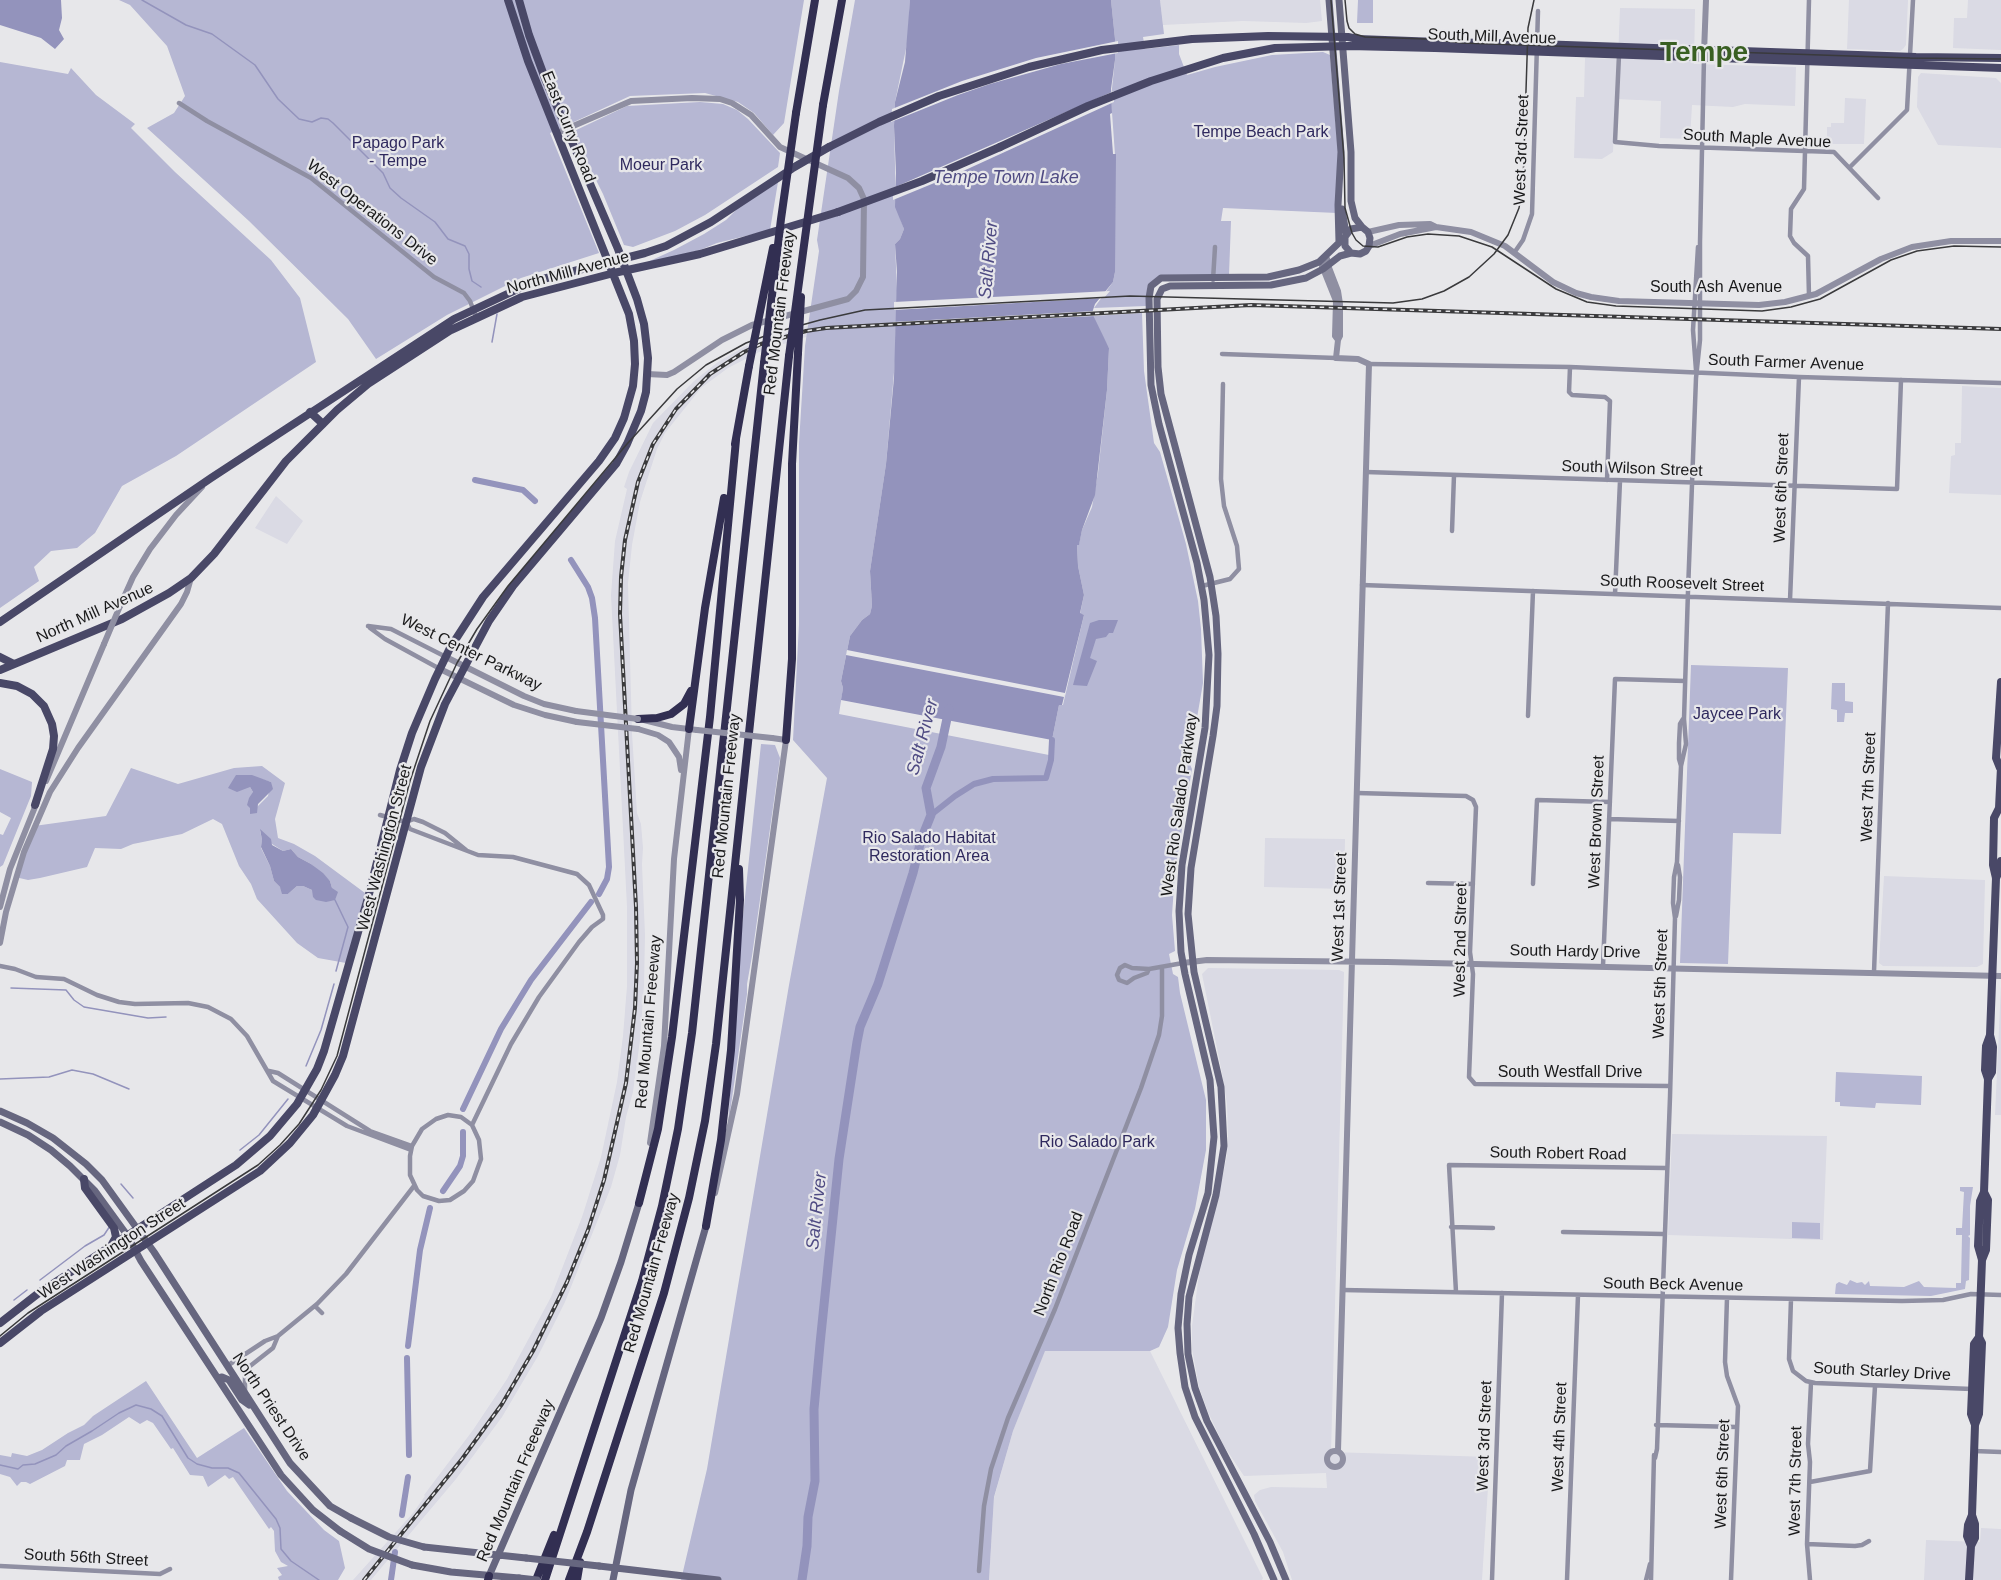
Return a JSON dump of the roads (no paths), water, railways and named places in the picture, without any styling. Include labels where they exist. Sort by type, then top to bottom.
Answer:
[{"type":"highway","name":"Red Mountain Freeway","points":[[545,1580],[648,1262],[667,1187],[685,1091],[781,219],[815,0]]},
{"type":"highway","name":"Red Mountain Freeway","points":[[569,1580],[664,1293],[694,1179],[713,1063],[789,356],[824,105],[842,0]]},
{"type":"highway","points":[[638,724],[662,717],[680,708],[691,693],[712,562],[749,366],[767,272],[781,219]]},
{"type":"highway","points":[[786,740],[793,640],[792,454],[802,259]]},
{"type":"highway","points":[[639,1203],[658,1129],[672,1036],[711,700],[736,440]]},
{"type":"highway","points":[[693,729],[695,674]]},
{"type":"highway","points":[[706,1226],[721,1140],[731,1050],[740,900],[737,840]]},
{"type":"highway","points":[[536,1580],[572,1494]]},
{"type":"highway","points":[[577,1580],[586,1532]]},
{"type":"main road","name":"East Curry Road","points":[[508,0],[522,45],[609,262]]},
{"type":"main road","name":"East Curry Road","points":[[519,0],[533,44],[622,259]]},
{"type":"main road","points":[[1329,0],[1332,37],[1338,46],[1350,140],[1352,207],[1355,218],[1370,238],[1369,246],[1363,253],[1352,253],[1345,246],[1343,238],[1337,108],[1338,46],[1342,37],[1340,0]]},
{"type":"main road","name":"South Mill Avenue","points":[[1001,75],[1082,53],[1154,42],[1192,39],[1332,37],[1537,48],[1619,55],[1704,54],[1808,57],[1910,61],[2001,68]]},
{"type":"main road","name":"South Mill Avenue","points":[[1000,147],[1109,97],[1186,69],[1275,48],[1338,46],[1637,47],[1704,54]]},
{"type":"main road","points":[[1619,55],[1621,51],[1632,51],[1637,47]]},
{"type":"main road","name":"South Mill Avenue","points":[[1910,61],[2001,58]]},
{"type":"main road","name":"North Mill Avenue","points":[[0,670],[122,619],[169,594],[191,578],[214,554],[286,461],[323,424],[368,384],[474,313],[535,281],[622,259],[682,238],[829,147],[908,109],[1001,75]]},
{"type":"main road","points":[[1337,108],[1343,115],[1345,137],[1350,140]]},
{"type":"main road","name":"North Mill Avenue","points":[[0,622],[211,478],[438,328],[522,297],[700,254],[838,212],[922,182],[1000,147]]},
{"type":"main road","points":[[1343,238],[1351,230],[1365,230]]},
{"type":"main road","name":"West Rio Salado Parkway","points":[[1274,1580],[1257,1540],[1195,1417],[1182,1371],[1178,1330],[1181,1294],[1189,1255],[1208,1193],[1214,1137],[1212,1095],[1183,963],[1179,911],[1180,880],[1205,728],[1208,699],[1208,638],[1202,586],[1152,391],[1149,355],[1149,298],[1151,286],[1158,279],[1277,276],[1311,266],[1331,252],[1343,238]]},
{"type":"main road","name":"West Rio Salado Parkway","points":[[1286,1580],[1270,1542],[1210,1429],[1199,1401],[1190,1367],[1187,1329],[1190,1297],[1216,1195],[1224,1146],[1223,1102],[1192,961],[1188,916],[1190,878],[1217,706],[1218,641],[1212,584],[1161,394],[1157,299],[1162,289],[1170,286],[1278,284],[1306,278],[1340,256],[1352,253]]},
{"type":"main road","name":"West Washington Street","points":[[0,1343],[40,1311],[267,1166],[297,1136],[317,1108],[343,1056],[430,740],[458,677],[489,621],[513,586],[623,454],[640,411],[646,392],[648,374],[644,324],[622,259]]},
{"type":"main road","name":"West Washington Street","points":[[0,1323],[31,1299],[137,1228],[236,1165],[256,1149],[289,1115],[306,1090],[317,1069],[330,1032],[369,894],[384,816],[412,733],[440,669],[483,597],[600,461],[620,428],[633,386],[635,352],[629,314],[609,262]]},
{"type":"main road","points":[[310,412],[323,424]]},
{"type":"main road","points":[[0,657],[14,664]]},
{"type":"main road","points":[[1969,1580],[1971,1545],[1967,1536],[1972,1515],[1975,1425],[1979,1414],[1982,1343],[1979,1337],[1980,1294],[1982,1260],[1986,1250],[1988,1200],[1984,1192],[1988,1079],[1992,1072],[1993,1047],[1990,1035],[1997,976],[1996,878],[1993,865],[1994,818],[2000,810],[2001,767],[1996,758],[2001,682]]},
{"type":"main road","points":[[0,683],[21,687],[35,697],[46,709],[52,724],[53,749],[35,805]]},
{"type":"main road","points":[[1996,878],[2001,861]]},
{"type":"main road","name":"North Priest Drive","points":[[0,1111],[40,1130],[86,1164],[107,1186],[148,1243],[290,1463],[330,1506],[389,1537],[424,1547],[718,1580]]},
{"type":"main road","name":"North Priest Drive","points":[[0,1122],[38,1141],[84,1179],[127,1235],[287,1482],[312,1510],[340,1532],[369,1549],[412,1565],[489,1578],[536,1580]]},
{"type":"main road","points":[[84,1179],[85,1188],[114,1228],[116,1237],[111,1246]]},
{"type":"main road","points":[[1208,1193],[1216,1195]]},
{"type":"main road","name":"Red Mountain Freeeway","points":[[489,1578],[597,1326],[621,1262],[639,1203]]},
{"type":"main road","points":[[613,1580],[631,1490],[706,1226]]},
{"type":"main road","points":[[1975,1425],[1971,1414],[1974,1344],[1979,1337]]},
{"type":"main road","points":[[218,1378],[229,1380],[242,1400],[253,1408]]},
{"type":"street","points":[[1704,54],[1706,0]]},
{"type":"street","points":[[1809,0],[1804,189],[1791,209],[1791,236],[1794,243],[1808,256],[1809,296]]},
{"type":"street","points":[[1850,167],[1905,114],[1912,0]]},
{"type":"street","name":"West 3rd Street","points":[[1514,253],[1523,240],[1532,214],[1538,11]]},
{"type":"street","name":"West 5th Street","points":[[1651,1580],[1654,1439],[1658,1389],[1675,918],[1673,903],[1682,766],[1679,759],[1679,743],[1680,724],[1684,718],[1693,415],[1700,343],[1697,302],[1704,54]]},
{"type":"street","name":"South Maple Avenue","points":[[1619,55],[1615,142],[1834,152],[1878,198]]},
{"type":"street","points":[[557,133],[631,100],[720,99],[751,115],[780,147],[848,178],[859,188],[864,199],[862,277],[856,291],[848,299],[752,324],[722,340],[674,372],[667,375],[648,374]]},
{"type":"street","name":"West Operations Drive","points":[[179,103],[311,178],[434,277],[464,293],[474,313]]},
{"type":"street","name":"South Ash Avenue","points":[[1365,230],[1399,225],[1430,224],[1436,227]]},
{"type":"street","name":"South Ash Avenue","points":[[1369,246],[1400,234],[1436,227],[1459,230],[1481,235],[1499,243],[1545,277],[1583,295],[1619,301],[1774,304],[1831,288],[1893,254],[1912,247],[1951,241],[2001,241]]},
{"type":"street","points":[[1213,286],[1215,247]]},
{"type":"street","points":[[1331,252],[1323,263],[1338,291],[1340,301],[1340,336],[1336,358]]},
{"type":"street","name":"South Farmer Avenue","points":[[1222,354],[1358,359],[1369,364],[1570,367],[2001,383]]},
{"type":"street","name":"West 1st Street","points":[[1338,1451],[1369,364]]},
{"type":"street","points":[[1570,367],[1569,392],[1572,395],[1605,397],[1610,400],[1607,480]]},
{"type":"street","name":"West 6th Street","points":[[1790,600],[1799,377]]},
{"type":"street","name":"South Wilson Street","points":[[1366,472],[1897,489],[1901,381]]},
{"type":"street","points":[[1202,586],[1230,579],[1238,572],[1240,566],[1224,506],[1221,479],[1223,384]]},
{"type":"street","points":[[1452,531],[1454,475]]},
{"type":"street","points":[[0,907],[10,869],[35,805],[138,569],[176,514],[211,478]]},
{"type":"street","points":[[1615,594],[1620,481]]},
{"type":"street","points":[[0,944],[6,912],[24,852],[50,792],[78,748],[181,604],[189,589],[191,578]]},
{"type":"street","name":"South Roosevelt Street","points":[[1362,585],[2001,608]]},
{"type":"street","points":[[1528,716],[1533,591]]},
{"type":"street","name":"West 7th Street","points":[[1874,972],[1888,603]]},
{"type":"street","name":"West Center Parkway","points":[[638,724],[530,699],[391,629],[368,626],[385,639],[440,669],[523,708],[577,722],[638,724],[786,740]]},
{"type":"street","name":"West Brown Street","points":[[1604,966],[1615,679],[1685,681]]},
{"type":"street","points":[[638,724],[669,742],[677,753],[681,766],[678,812]]},
{"type":"street","name":"Red Mountain Freeeway","points":[[639,1203],[655,1116],[664,1046],[678,812],[693,729]]},
{"type":"street","points":[[706,1226],[734,1114],[786,740]]},
{"type":"street","name":"West 2nd Street","points":[[1357,793],[1466,796],[1473,800],[1476,807],[1470,952],[1473,974],[1469,1077],[1472,1081]]},
{"type":"street","points":[[1533,884],[1537,800],[1610,802]]},
{"type":"street","points":[[384,816],[406,822],[414,819],[432,826],[445,833],[467,851]]},
{"type":"street","points":[[1609,819],[1679,821]]},
{"type":"street","points":[[406,822],[410,829],[481,856],[513,857],[570,872],[581,878],[591,889],[603,919],[592,927],[579,942],[539,997],[512,1044],[472,1125]]},
{"type":"street","points":[[1428,883],[1473,884]]},
{"type":"street","name":"South Hardy Drive","points":[[1132,968],[1149,969],[1192,961],[1352,962],[1997,976]]},
{"type":"street","points":[[1126,965],[1132,968],[1134,978],[1124,983],[1117,975],[1122,966],[1126,965]]},
{"type":"street","points":[[0,966],[36,977],[64,979],[97,995],[119,1002],[188,1003],[208,1007],[231,1019],[247,1036],[273,1081],[356,1131],[412,1148]]},
{"type":"street","name":"North Rio Road","points":[[979,1571],[984,1506],[992,1469],[1008,1418],[1055,1309],[1155,1045],[1162,1016],[1162,967]]},
{"type":"street","name":"South Hardy Drive","points":[[1134,978],[1147,973],[1149,969]]},
{"type":"street","points":[[269,1071],[278,1073],[370,1131],[412,1148]]},
{"type":"street","name":"South Westfall Drive","points":[[1472,1081],[1475,1084],[1493,1085],[1518,1083],[1669,1086]]},
{"type":"street","points":[[448,1115],[464,1119],[472,1125],[481,1146],[481,1159],[473,1181],[459,1195],[450,1200],[432,1200],[423,1196],[414,1186],[409,1169],[412,1148],[422,1129],[436,1119],[448,1115]]},
{"type":"street","name":"South Robert Road","points":[[1451,1227],[1449,1165],[1666,1168]]},
{"type":"street","points":[[227,1366],[265,1341],[278,1336],[315,1306],[346,1274],[414,1186]]},
{"type":"street","points":[[1456,1292],[1451,1227],[1492,1228]]},
{"type":"street","points":[[1563,1232],[1663,1234]]},
{"type":"street","name":"South Beck Avenue","points":[[1343,1290],[1928,1301],[1962,1295],[2001,1295]]},
{"type":"street","name":"West 3rd Street","points":[[1491,1580],[1502,1293]]},
{"type":"street","name":"West 4th Street","points":[[1567,1580],[1578,1295]]},
{"type":"street","name":"West 6th Street","points":[[1727,1298],[1725,1362],[1727,1376],[1738,1406],[1731,1580]]},
{"type":"street","name":"South Starley Drive","points":[[1791,1299],[1789,1359],[1793,1371],[1811,1383],[1972,1389]]},
{"type":"street","points":[[315,1306],[322,1312]]},
{"type":"street","points":[[246,1396],[245,1370],[273,1348],[278,1336]]},
{"type":"street","name":"West 7th Street","points":[[1810,1580],[1807,1544],[1811,1383]]},
{"type":"street","points":[[1810,1482],[1864,1474],[1870,1471],[1875,1386]]},
{"type":"street","points":[[1656,1425],[1737,1427]]},
{"type":"street","points":[[1974,1452],[2001,1452]]},
{"type":"street","points":[[1807,1544],[1855,1546],[1869,1541]]},
{"type":"street","name":"West 5th Street","points":[[1646,1580],[1651,1561]]},
{"type":"street","name":"South 56th Street","points":[[0,1566],[160,1574],[170,1569]]},
{"type":"water","points":[[0,0],[61,0],[62,18],[59,30],[64,39],[55,49],[41,38],[0,25]]},
{"type":"water","name":"Tempe Town Lake","points":[[910,0],[1111,0],[1115,39],[1111,89],[1112,113],[1110,114],[1113,154],[1116,154],[1115,272],[1113,282],[1095,304],[1092,313],[1109,348],[1107,390],[1095,495],[1079,545],[1077,545],[1078,566],[1084,595],[1080,613],[1084,615],[1062,705],[1059,705],[1052,740],[841,700],[843,688],[841,681],[850,636],[862,620],[870,614],[872,606],[870,571],[886,464],[894,378],[897,272],[895,244],[904,229],[895,207],[895,102],[905,62]]},
{"type":"water","points":[[1099,620],[1118,620],[1113,633],[1096,639],[1090,658],[1097,661],[1087,686],[1073,685],[1090,623]]},
{"type":"water","points":[[236,775],[252,775],[271,782],[273,789],[258,804],[257,813],[250,814],[250,808],[247,805],[253,792],[250,787],[237,792],[228,788]]},
{"type":"water","points":[[260,829],[271,839],[272,845],[283,851],[291,849],[298,857],[323,873],[330,881],[332,888],[338,892],[335,900],[326,902],[316,900],[312,890],[303,886],[297,886],[288,894],[282,894],[280,887],[274,881],[261,847]]},
{"type":"waterway","points":[[142,0],[186,25],[212,34],[255,65],[278,99],[299,119],[312,122],[321,118],[333,123],[383,173],[390,188],[435,222],[448,239],[465,246],[469,254],[472,281],[481,287]]},
{"type":"waterway","points":[[492,342],[497,314]]},
{"type":"waterway","points":[[475,480],[523,490],[535,501]]},
{"type":"waterway","points":[[571,560],[588,587],[595,618],[609,867],[607,879],[599,894]]},
{"type":"waterway","name":"Salt River","points":[[802,1580],[808,1517],[815,1481],[814,1409],[820,1344],[839,1159],[857,1042],[860,1027],[878,984],[921,840],[931,815],[926,788],[941,747],[949,709]]},
{"type":"waterway","points":[[931,815],[974,784],[993,779],[1046,778],[1051,760],[1052,740]]},
{"type":"waterway","points":[[335,900],[348,927],[336,971]]},
{"type":"waterway","points":[[463,1109],[501,1029],[531,980],[591,902]]},
{"type":"waterway","points":[[306,1066],[321,1030],[334,984]]},
{"type":"waterway","points":[[11,988],[66,990],[84,1007],[148,1018],[166,1017]]},
{"type":"waterway","points":[[0,1079],[49,1077],[72,1070],[93,1074],[129,1089]]},
{"type":"waterway","points":[[240,1150],[259,1135],[288,1099]]},
{"type":"waterway","points":[[443,1191],[460,1166],[463,1156],[463,1132]]},
{"type":"waterway","points":[[121,1184],[133,1198]]},
{"type":"waterway","points":[[408,1346],[420,1250],[430,1208]]},
{"type":"waterway","points":[[40,1280],[85,1246],[104,1235],[110,1226]]},
{"type":"waterway","points":[[14,1300],[27,1290]]},
{"type":"waterway","points":[[407,1358],[409,1455]]},
{"type":"waterway","points":[[0,1465],[18,1469],[23,1465],[35,1464],[56,1455],[66,1446],[119,1413],[136,1405],[151,1409],[162,1416],[188,1458],[197,1464],[212,1468],[228,1468],[239,1473],[276,1519],[280,1528],[281,1549],[291,1561],[319,1580]]},
{"type":"waterway","points":[[402,1515],[408,1477]]},
{"type":"waterway","points":[[391,1580],[395,1552]]},
{"type":"tram line","points":[[1331,0],[1344,158],[1345,208],[1352,233],[1363,246],[1378,247],[1407,237],[1428,234],[1459,236],[1492,247],[1556,289],[1587,302],[1616,306],[1762,311],[1791,307],[1820,299],[1891,260],[1917,251],[1954,246],[2001,247]]},
{"type":"tram line","points":[[1345,0],[1349,28],[1355,34],[1365,37],[1463,43],[2001,59]]},
{"type":"tram line","points":[[0,1336],[28,1313],[258,1165],[299,1124],[321,1090],[337,1056],[410,781],[430,721],[457,663],[477,629],[508,586],[627,444],[677,389],[706,365],[746,343],[773,333],[865,310],[1130,296],[1393,303],[1422,299],[1444,291],[1469,277],[1494,254],[1508,235],[1519,208],[1523,184],[1528,28],[1534,0]]},
{"type":"railway","points":[[364,1580],[462,1459],[502,1404],[533,1351],[567,1282],[588,1230],[604,1180],[626,1083],[635,1008],[637,963],[620,614],[625,540],[638,482],[653,444],[676,409],[710,374],[761,344],[806,331],[826,328],[1251,305],[2001,329]]},
{"type":"district","name":"Tempe","points":[[1704,53]]},
{"type":"park label","name":"Tempe Beach Park","points":[[1261,133]]},
{"type":"park label","name":"Papago Park - Tempe","points":[[398,153]]},
{"type":"park label","name":"Moeur Park","points":[[661,166]]},
{"type":"park label","name":"Jaycee Park","points":[[1737,715]]},
{"type":"park label","name":"Rio Salado Habitat Restoration Area","points":[[929,848]]},
{"type":"park label","name":"Rio Salado Park","points":[[1097,1143]]}]
